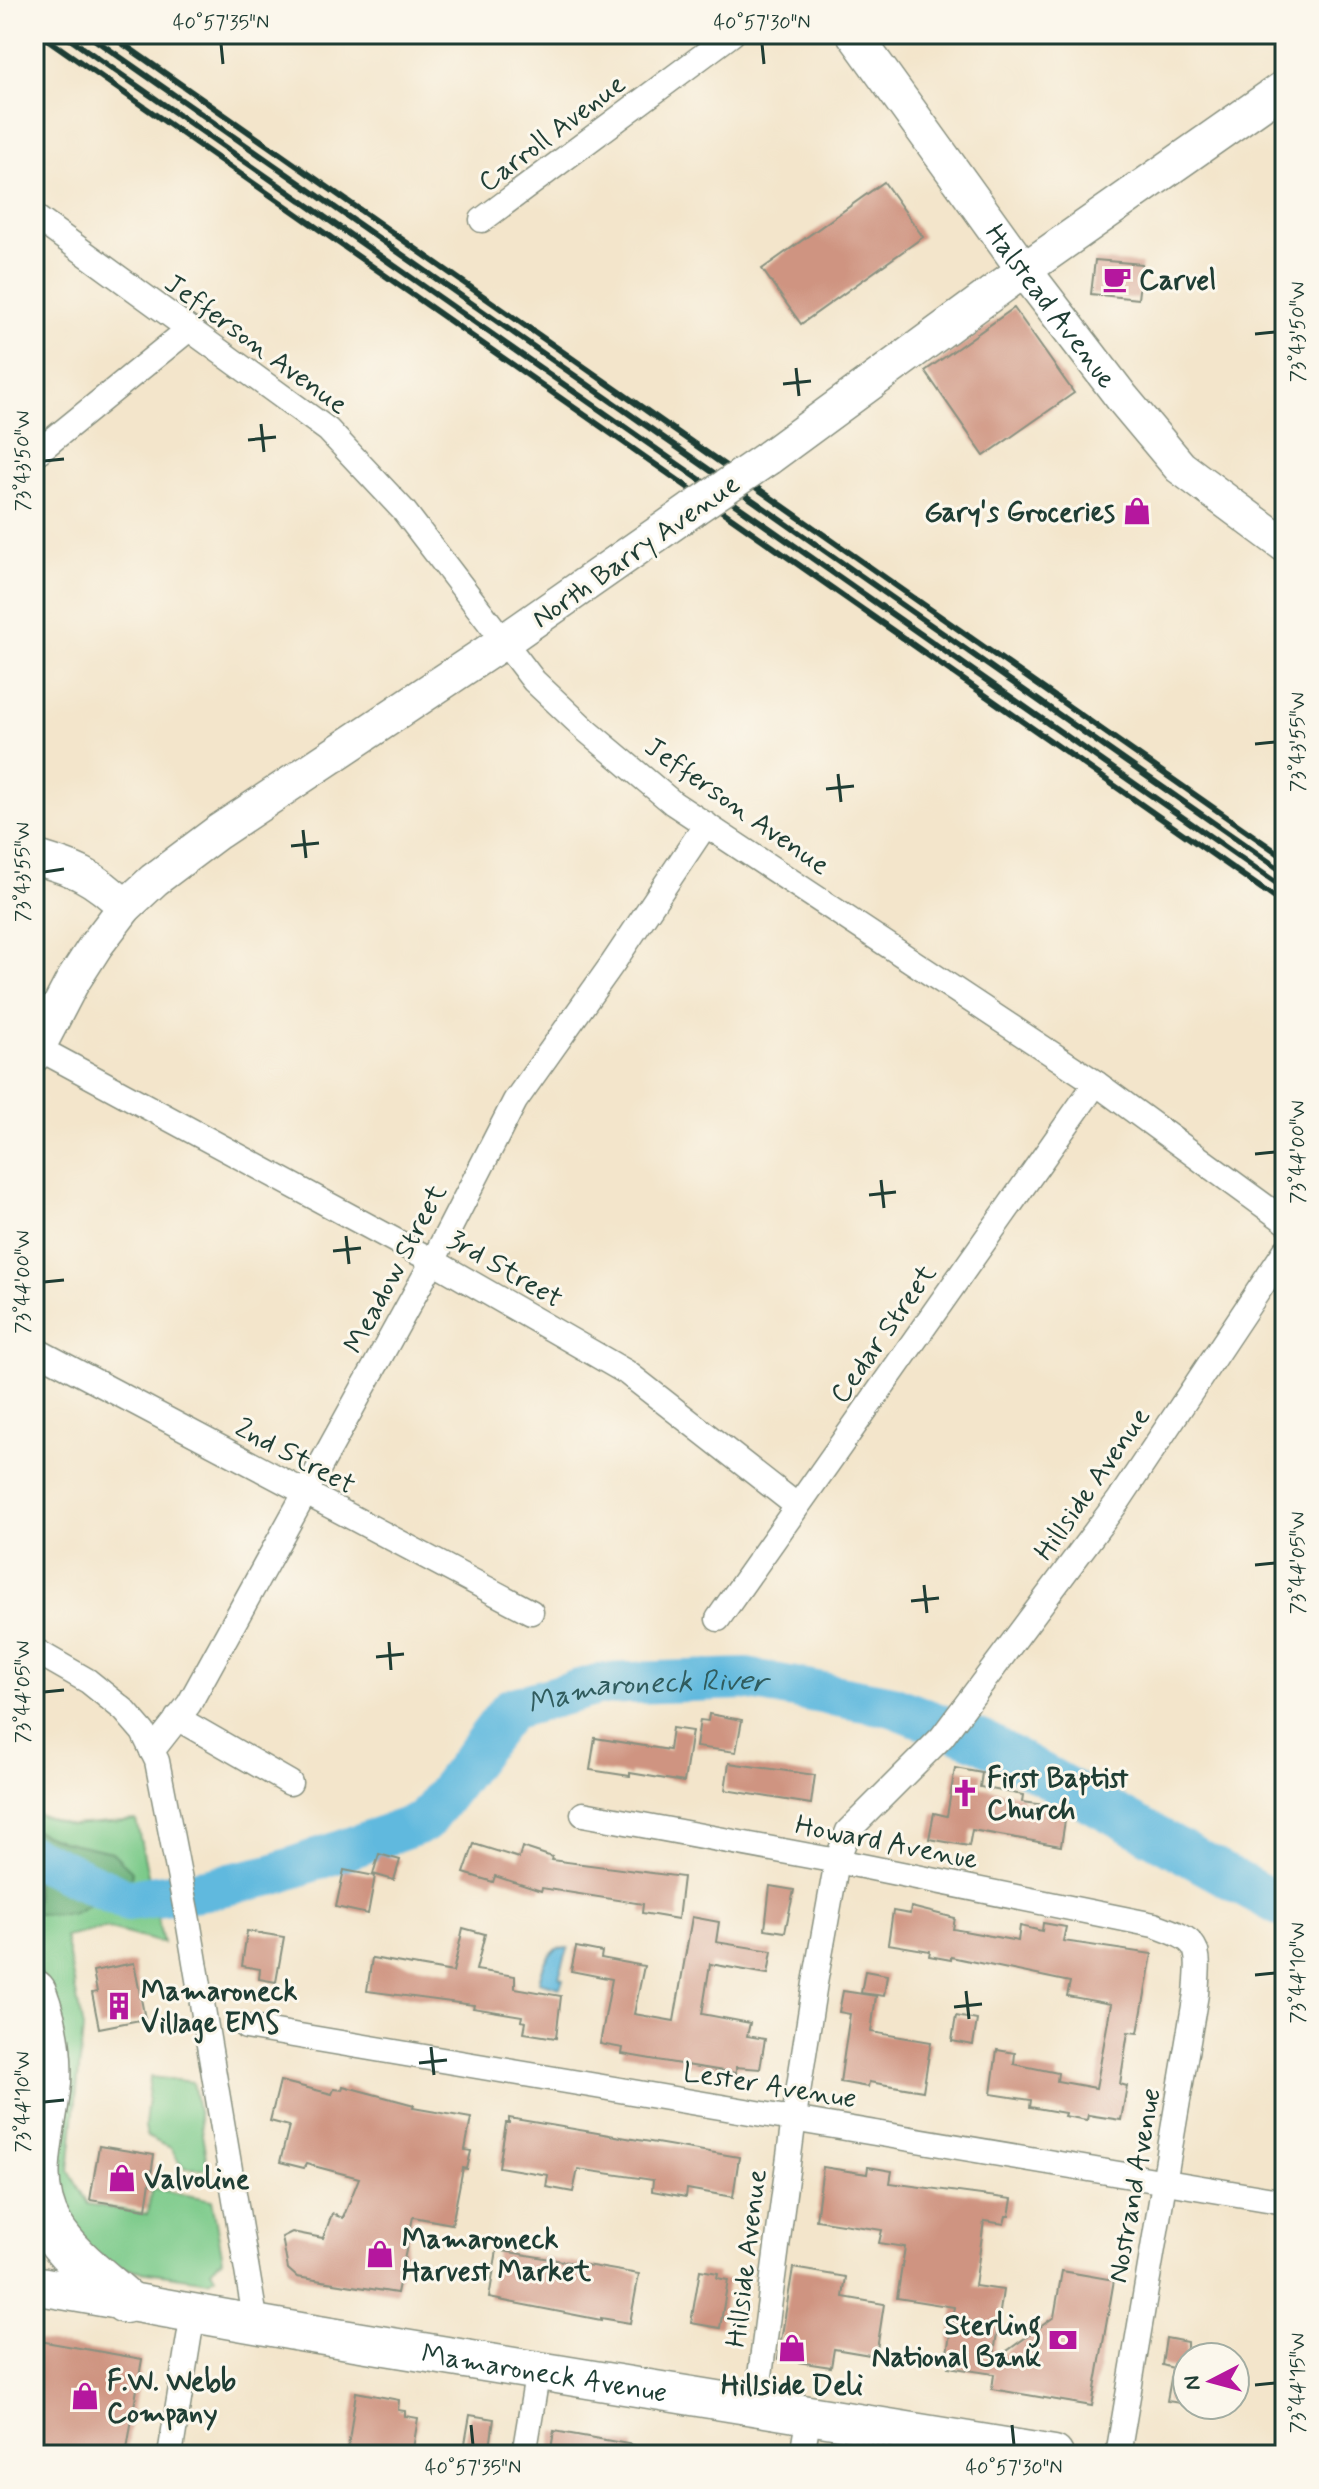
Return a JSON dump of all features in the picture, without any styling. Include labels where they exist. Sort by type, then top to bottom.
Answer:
[{"type":"highway","points":[[34,1992],[48,2037],[49,2059],[49,2082],[36,2172],[40,2201],[50,2226],[67,2248],[125,2301]]},
{"type":"main road","name":"Mamaroneck Avenue","points":[[34,2285],[1054,2455]]},
{"type":"street","name":"Carroll Avenue","points":[[482,220],[732,34]]},
{"type":"street","name":"Halstead Avenue","points":[[854,34],[1024,270],[1123,399],[1180,467],[1285,545]]},
{"type":"street","name":"North Barry Avenue","points":[[36,1052],[71,984],[96,945],[125,907],[154,880],[218,832],[503,642],[768,458],[1024,270],[1285,87]]},
{"type":"street","name":"Jefferson Avenue","points":[[34,216],[328,430],[404,511],[534,681],[586,730],[673,803],[1096,1083],[1285,1221]]},
{"type":"street","points":[[34,455],[189,329]]},
{"type":"street","name":"Meadow Street","points":[[152,1751],[189,1704],[433,1261],[515,1101],[706,824]]},
{"type":"street","points":[[34,857],[81,871],[107,889],[125,907]]},
{"type":"street","name":"3rd Street","points":[[36,1052],[433,1261],[626,1372],[796,1505]]},
{"type":"street","name":"Cedar Street","points":[[718,1619],[1096,1083]]},
{"type":"street","name":"Hillside Avenue","points":[[756,2406],[794,2118],[837,1861],[848,1831],[936,1743],[964,1708],[1119,1500],[1285,1251]]},
{"type":"street","name":"2nd Street","points":[[34,1349],[531,1612]]},
{"type":"street","points":[[34,1650],[88,1681],[124,1710],[143,1732],[157,1761],[187,1917],[256,2324]]},
{"type":"street","points":[[177,1718],[290,1783]]},
{"type":"street","name":"Howard Avenue","points":[[583,1814],[837,1861],[1154,1925],[1178,1934]]},
{"type":"street","name":"Nostrand Avenue","points":[[1118,2455],[1199,1964],[1194,1945],[1189,1938],[1178,1934]]},
{"type":"street","name":"Lester Avenue","points":[[246,2027],[1285,2202]]},
{"type":"street","points":[[170,2455],[193,2313]]},
{"type":"street","points":[[524,2455],[538,2370]]},
{"type":"street","points":[[802,2455],[809,2415]]},
{"type":"green space","points":[[34,1813],[71,1825],[136,1820],[163,1943],[106,1928],[65,1937],[83,2029],[69,2171],[88,2204],[147,2214],[152,2188],[212,2200],[223,2260],[211,2270],[215,2277],[208,2281],[101,2265],[60,2214],[42,1975],[34,1962]]},
{"type":"green space","points":[[34,1830],[62,1841],[112,1852],[132,1871],[130,1883],[72,1914],[36,1914]]},
{"type":"green space","points":[[150,2077],[193,2082],[208,2169],[186,2168],[171,2148],[147,2137],[145,2126]]},
{"type":"water","points":[[559,1948],[568,1948],[559,1977],[563,1979],[560,1988],[539,1982],[543,1966]]},
{"type":"building","points":[[884,182],[923,237],[801,324],[762,269]]},
{"type":"building","name":"Carvel","points":[[1095,260],[1142,264],[1138,299],[1091,294]]},
{"type":"building","points":[[1014,308],[1074,393],[984,456],[925,371]]},
{"type":"building","points":[[709,1714],[742,1720],[736,1752],[696,1747],[700,1720],[708,1721]]},
{"type":"building","points":[[672,1728],[692,1731],[684,1782],[590,1770],[595,1738],[669,1750]]},
{"type":"building","points":[[729,1763],[815,1775],[811,1804],[725,1790]]},
{"type":"building","points":[[955,1768],[982,1773],[980,1787],[1023,1795],[1022,1802],[1067,1808],[1061,1846],[972,1830],[969,1846],[929,1839],[934,1813],[947,1816]]},
{"type":"building","points":[[474,1844],[519,1858],[522,1847],[552,1857],[551,1860],[683,1877],[678,1919],[642,1913],[643,1904],[542,1888],[541,1891],[495,1876],[493,1882],[464,1873]]},
{"type":"building","points":[[379,1854],[400,1860],[394,1880],[373,1874]]},
{"type":"building","points":[[344,1870],[375,1876],[368,1914],[336,1907]]},
{"type":"building","points":[[770,1886],[794,1890],[785,1932],[765,1929]]},
{"type":"building","points":[[911,1907],[955,1918],[953,1929],[1018,1941],[1020,1926],[1042,1931],[1043,1923],[1066,1927],[1063,1941],[1152,1954],[1138,2033],[1128,2032],[1120,2084],[1127,2086],[1121,2120],[1088,2115],[1087,2120],[1064,2116],[1065,2113],[1030,2107],[1031,2100],[991,2094],[997,2050],[1015,2053],[1014,2064],[1058,2073],[1057,2081],[1096,2088],[1111,2004],[1067,1996],[1070,1982],[951,1957],[951,1960],[929,1956],[930,1951],[888,1944],[893,1911],[910,1914]]},
{"type":"building","points":[[692,1917],[719,1922],[716,1942],[772,1951],[768,1974],[710,1964],[702,2014],[750,2023],[747,2036],[765,2039],[760,2069],[736,2067],[736,2073],[622,2054],[623,2048],[600,2044],[612,1979],[571,1971],[576,1947],[602,1952],[601,1958],[644,1966],[634,2014],[674,2021]]},
{"type":"building","points":[[463,1928],[485,1934],[476,1970],[515,1976],[515,1988],[561,1996],[556,2038],[524,2033],[526,2022],[521,2021],[522,2016],[473,2008],[474,2005],[367,1991],[372,1958],[453,1972]]},
{"type":"building","points":[[247,1931],[284,1937],[276,1982],[259,1979],[260,1969],[242,1966]]},
{"type":"building","name":"Mamaroneck Village EMS","points":[[134,1963],[145,2019],[99,2028],[92,1993],[97,1992],[93,1971]]},
{"type":"building","points":[[865,1971],[887,1975],[884,1996],[861,1993]]},
{"type":"building","points":[[843,1991],[876,1996],[871,2032],[931,2042],[923,2091],[869,2082],[868,2087],[840,2082],[850,2014],[839,2012]]},
{"type":"building","points":[[956,2016],[977,2020],[973,2045],[952,2041]]},
{"type":"building","points":[[280,2081],[332,2094],[334,2089],[342,2090],[343,2086],[414,2105],[413,2108],[471,2118],[465,2150],[471,2151],[467,2169],[463,2168],[452,2224],[413,2217],[397,2293],[297,2277],[288,2269],[282,2237],[292,2232],[323,2238],[332,2214],[343,2218],[359,2178],[306,2164],[304,2168],[280,2162],[289,2126],[270,2121]]},
{"type":"building","points":[[509,2118],[739,2157],[733,2197],[687,2189],[686,2197],[652,2191],[653,2180],[578,2169],[573,2192],[546,2187],[548,2175],[499,2167]]},
{"type":"building","name":"Valvoline","points":[[99,2146],[154,2155],[146,2209],[90,2200]]},
{"type":"building","points":[[823,2167],[867,2174],[868,2167],[892,2171],[890,2183],[1012,2199],[1004,2224],[984,2221],[975,2286],[1003,2290],[993,2361],[1054,2317],[1062,2271],[1114,2280],[1092,2406],[992,2389],[994,2374],[948,2367],[954,2307],[897,2298],[905,2247],[879,2243],[882,2230],[816,2220]]},
{"type":"building","points":[[497,2250],[639,2274],[630,2323],[489,2298]]},
{"type":"building","points":[[793,2268],[846,2277],[843,2297],[884,2304],[876,2356],[834,2349],[831,2367],[778,2359]]},
{"type":"building","points":[[700,2270],[718,2273],[717,2278],[728,2280],[720,2328],[691,2323]]},
{"type":"building","points":[[1166,2338],[1182,2341],[1171,2341],[1171,2367],[1162,2365]]},
{"type":"building","name":"F.W. Webb Company","points":[[34,2340],[142,2359],[126,2455],[34,2455]]},
{"type":"building","points":[[1171,2379],[1171,2402],[1167,2401]]},
{"type":"building","points":[[356,2392],[399,2400],[398,2410],[405,2411],[405,2416],[418,2418],[412,2455],[347,2455]]},
{"type":"building","points":[[470,2415],[494,2419],[489,2455],[463,2455]]},
{"type":"building","points":[[554,2431],[634,2445],[633,2455],[550,2455]]},
{"type":"waterway","name":"Mamaroneck River","points":[[34,1857],[128,1900],[206,1889],[272,1875],[424,1822],[510,1709],[601,1684],[746,1679],[892,1706],[984,1742],[1285,1908]]},
{"type":"railway","points":[[40,34],[1285,905]]},
{"type":"railway","points":[[63,34],[1285,889]]},
{"type":"railway","points":[[87,34],[1285,873]]},
{"type":"railway","points":[[109,34],[1285,858]]},
{"type":"place","name":"Carvel","points":[[1117,279]]},
{"type":"place","name":"Gary's Groceries","points":[[1137,511]]},
{"type":"place","name":"First Baptist Church","points":[[965,1793]]},
{"type":"place","name":"Mamaroneck Village EMS","points":[[119,2006]]},
{"type":"place","name":"Valvoline","points":[[122,2178]]},
{"type":"place","name":"Mamaroneck Harvest Market","points":[[380,2254]]},
{"type":"place","name":"Sterling National Bank","points":[[1063,2340]]},
{"type":"place","name":"Hillside Deli","points":[[792,2348]]},
{"type":"place","name":"F.W. Webb Company","points":[[85,2396]]}]
